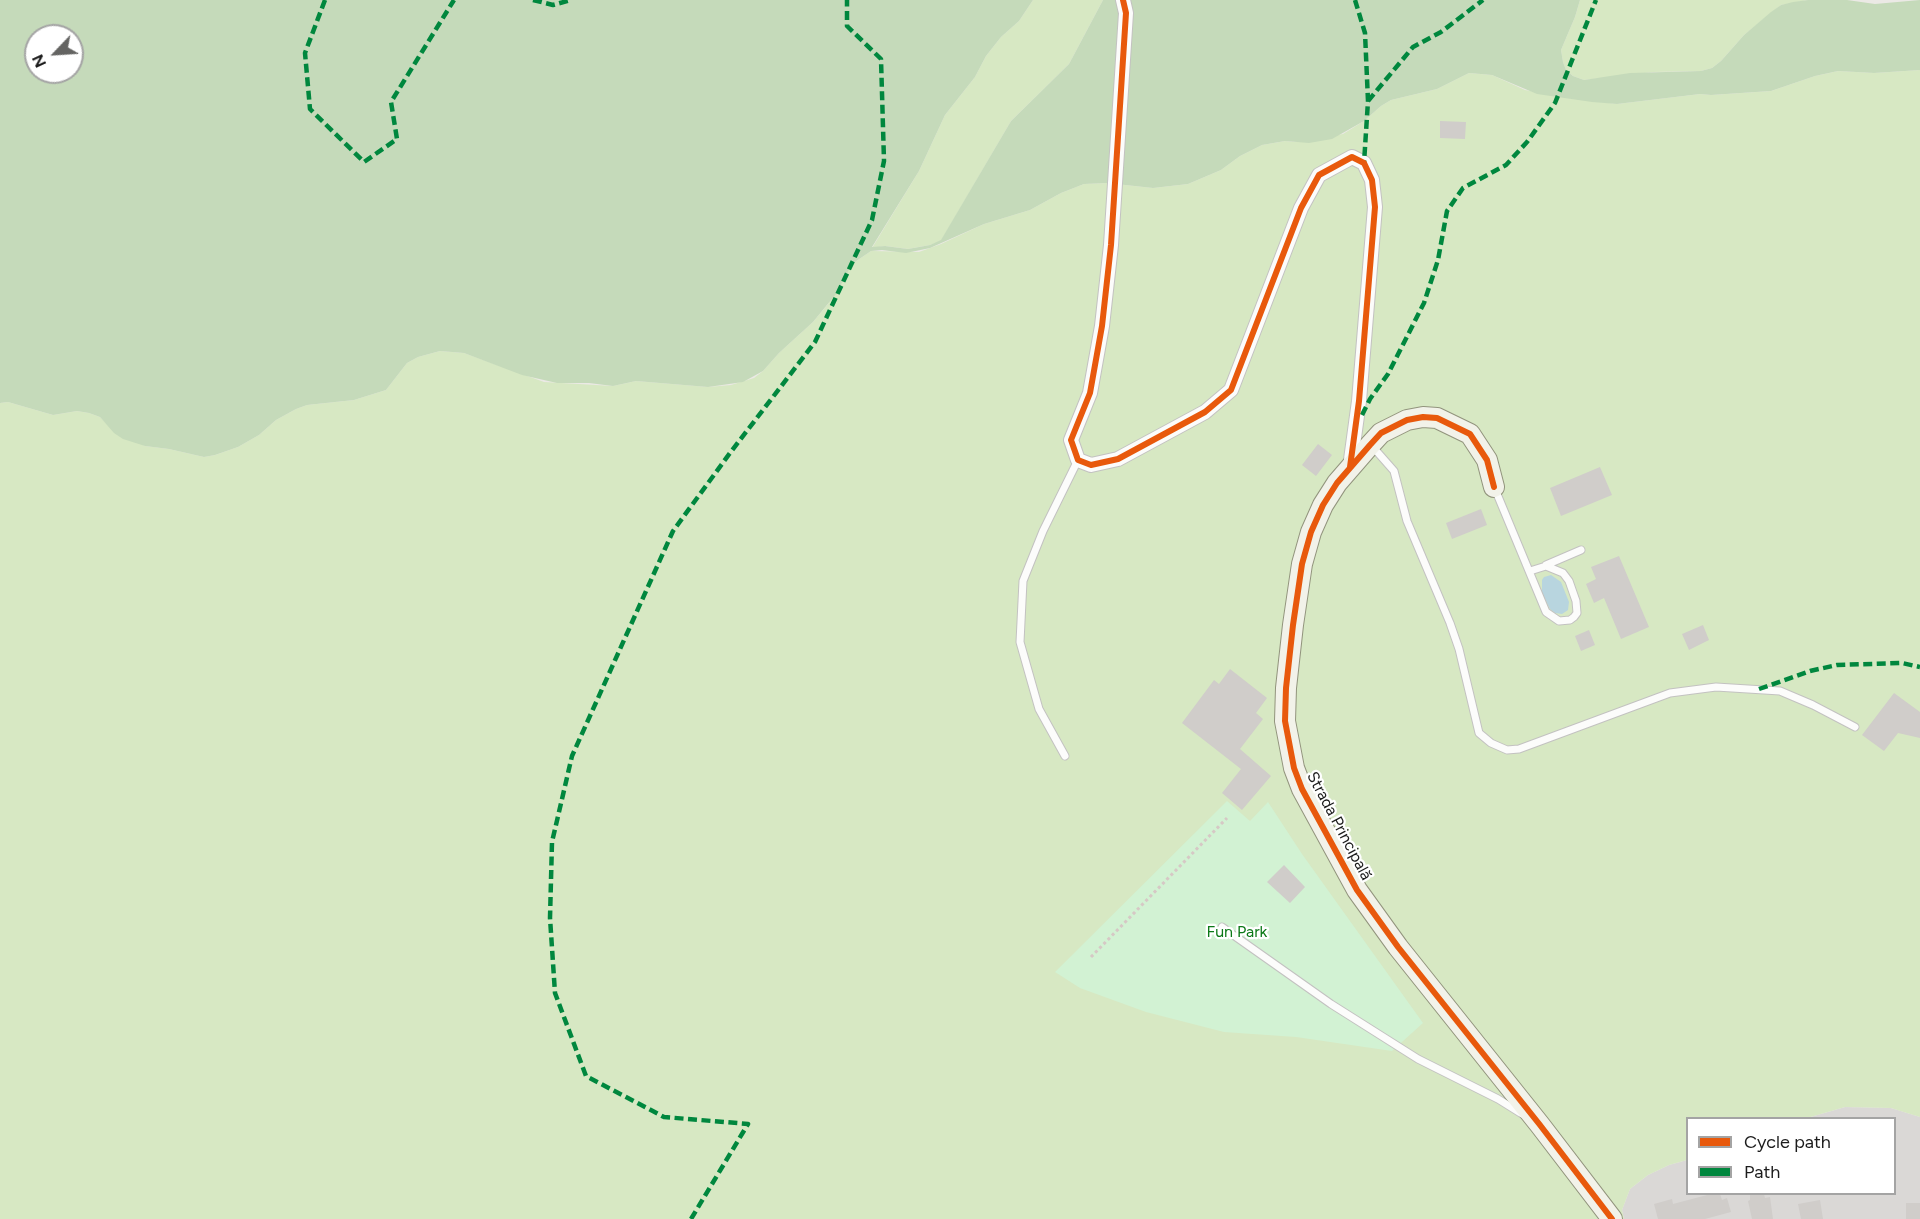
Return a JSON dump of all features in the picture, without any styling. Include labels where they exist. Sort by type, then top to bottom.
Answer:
[{"type":"street","points":[[1123,0],[1126,13],[1108,268],[1102,326],[1090,393],[1071,440],[1078,460],[1090,465],[1118,459],[1205,412],[1231,390],[1301,208],[1319,175],[1352,157],[1364,163],[1372,180],[1375,207],[1357,419],[1350,467]]},
{"type":"street","name":"Strada Principală","points":[[1494,487],[1487,460],[1470,434],[1437,418],[1423,417],[1393,426],[1381,433],[1350,467],[1323,506],[1311,532],[1302,564],[1286,688],[1286,721],[1294,768],[1302,789],[1357,890],[1398,947],[1612,1219]]},
{"type":"lane","points":[[1370,445],[1394,471],[1407,521],[1459,650],[1479,733],[1491,744],[1507,750],[1519,749],[1670,693],[1716,687],[1780,692],[1814,705],[1856,727]]},
{"type":"lane","points":[[1065,756],[1039,709],[1020,642],[1023,581],[1043,531],[1078,460]]},
{"type":"lane","points":[[1494,487],[1546,612],[1559,621],[1570,620],[1577,613],[1577,607],[1569,582],[1557,569],[1540,567]]},
{"type":"lane","points":[[1530,571],[1581,550]]},
{"type":"lane","points":[[1222,927],[1331,1004],[1418,1059],[1498,1099],[1540,1125]]},
{"type":"path","points":[[1091,957],[1227,818]]},
{"type":"shaded area","points":[[1845,1107],[1891,1108],[1920,1117],[1920,1219],[1624,1219],[1622,1210],[1630,1189],[1648,1175],[1686,1160],[1686,1195],[1896,1195],[1896,1117],[1810,1117]]},
{"type":"green space","points":[[0,0],[1033,0],[1019,21],[1001,37],[986,56],[975,77],[945,115],[919,171],[872,247],[908,249],[930,245],[941,240],[1011,121],[1069,64],[1103,0],[1580,0],[1561,50],[1566,70],[1573,76],[1584,80],[1630,73],[1701,71],[1712,68],[1744,35],[1771,12],[1781,5],[1793,2],[1847,0],[1875,4],[1920,0],[1920,70],[1874,73],[1838,71],[1771,91],[1700,94],[1617,104],[1537,94],[1492,75],[1469,73],[1437,89],[1391,100],[1364,121],[1332,139],[1309,143],[1285,141],[1262,145],[1240,156],[1221,170],[1188,184],[1153,188],[1107,183],[1084,184],[1061,193],[1030,210],[984,224],[930,248],[906,253],[871,251],[852,264],[836,294],[813,322],[763,371],[743,382],[708,387],[636,381],[613,386],[557,383],[522,375],[464,353],[440,351],[418,357],[407,363],[386,390],[354,400],[307,405],[296,409],[238,447],[204,457],[145,446],[123,439],[114,433],[100,417],[89,413],[77,411],[53,415],[8,402],[0,403]]},
{"type":"green space","points":[[1033,0],[1103,0],[1069,64],[1011,121],[941,241],[908,249],[885,246],[872,248],[919,171],[945,115],[975,77],[986,56],[1001,37],[1019,21]]},
{"type":"green space","points":[[1580,0],[1808,0],[1781,5],[1744,35],[1712,68],[1701,71],[1654,72],[1584,80],[1573,76],[1566,70],[1561,50]]},
{"type":"green space","points":[[1920,70],[1920,1117],[1891,1108],[1845,1107],[1810,1117],[1686,1117],[1686,1160],[1648,1175],[1630,1189],[1622,1210],[1624,1219],[0,1219],[0,403],[8,402],[53,415],[77,411],[89,413],[100,417],[145,446],[204,457],[238,447],[296,409],[307,405],[354,400],[386,390],[407,363],[418,357],[440,351],[464,353],[544,382],[613,386],[636,381],[708,387],[731,385],[754,378],[763,371],[828,304],[852,264],[871,251],[919,252],[984,224],[1030,210],[1061,193],[1084,184],[1107,183],[1153,188],[1188,184],[1221,170],[1240,156],[1262,145],[1343,134],[1391,100],[1437,89],[1469,73],[1492,75],[1525,90],[1617,104],[1700,94],[1771,91],[1838,71],[1874,73]]},
{"type":"green space","name":"Fun Park","points":[[1227,801],[1250,821],[1268,802],[1302,854],[1423,1023],[1392,1051],[1296,1037],[1224,1032],[1146,1012],[1080,988],[1055,972]]},
{"type":"water","points":[[1551,575],[1561,582],[1569,602],[1568,610],[1562,614],[1550,609],[1542,593],[1542,580]]},
{"type":"building","points":[[1440,121],[1466,122],[1465,139],[1440,138]]},
{"type":"building","points":[[1318,444],[1332,455],[1316,476],[1302,465]]},
{"type":"building","points":[[1600,467],[1612,495],[1561,516],[1550,488]]},
{"type":"building","points":[[1481,509],[1487,525],[1452,539],[1446,523]]},
{"type":"building","points":[[1619,556],[1649,627],[1621,639],[1604,598],[1594,603],[1586,584],[1596,579],[1591,567]]},
{"type":"building","points":[[1703,625],[1709,640],[1689,650],[1682,634]]},
{"type":"building","points":[[1589,630],[1595,645],[1581,651],[1575,636]]},
{"type":"building","points":[[1230,669],[1267,698],[1256,713],[1263,719],[1240,749],[1271,776],[1242,810],[1222,793],[1241,769],[1182,723],[1214,680],[1219,684]]},
{"type":"building","points":[[1894,693],[1920,712],[1920,738],[1898,733],[1884,751],[1862,735]]},
{"type":"building","points":[[1284,865],[1305,887],[1290,903],[1267,882]]},
{"type":"building","points":[[1707,1195],[1720,1195],[1722,1200],[1727,1198],[1731,1212],[1705,1219],[1658,1219],[1654,1204],[1672,1199],[1673,1204]]},
{"type":"building","points":[[1750,1195],[1770,1197],[1773,1219],[1752,1219],[1748,1201]]},
{"type":"building","points":[[1820,1200],[1823,1219],[1801,1219],[1798,1204]]},
{"type":"building","points":[[1906,1203],[1920,1203],[1920,1219],[1906,1219]]},
{"type":"marked path","points":[[325,0],[305,53],[310,109],[364,162],[397,139],[391,102],[454,0]]},
{"type":"marked path","points":[[533,0],[553,5],[571,0]]},
{"type":"marked path","points":[[691,1219],[748,1124],[664,1117],[586,1076],[555,993],[550,918],[552,842],[572,756],[673,531],[815,342],[872,220],[884,161],[881,59],[847,26],[847,0]]},
{"type":"marked path","points":[[1355,0],[1365,33],[1368,101],[1364,163]]},
{"type":"marked path","points":[[1368,101],[1413,47],[1441,32],[1483,0]]},
{"type":"marked path","points":[[1362,415],[1370,399],[1388,374],[1424,303],[1438,260],[1447,211],[1463,188],[1506,165],[1527,142],[1555,103],[1596,0]]},
{"type":"marked path","points":[[1759,689],[1810,671],[1837,665],[1902,663],[1920,667]]},
{"type":"cycle path","points":[[1123,0],[1126,13],[1111,245],[1102,326],[1090,393],[1071,440],[1078,460],[1091,465],[1118,459],[1205,412],[1231,390],[1301,208],[1319,175],[1352,157],[1364,163],[1372,180],[1375,207],[1359,401],[1350,467]]},
{"type":"cycle path","points":[[1494,487],[1487,460],[1470,434],[1437,418],[1423,417],[1407,420],[1381,433],[1370,445],[1337,483],[1323,505],[1311,532],[1302,564],[1293,625],[1285,721],[1294,768],[1302,789],[1357,890],[1398,947],[1612,1219]]}]
